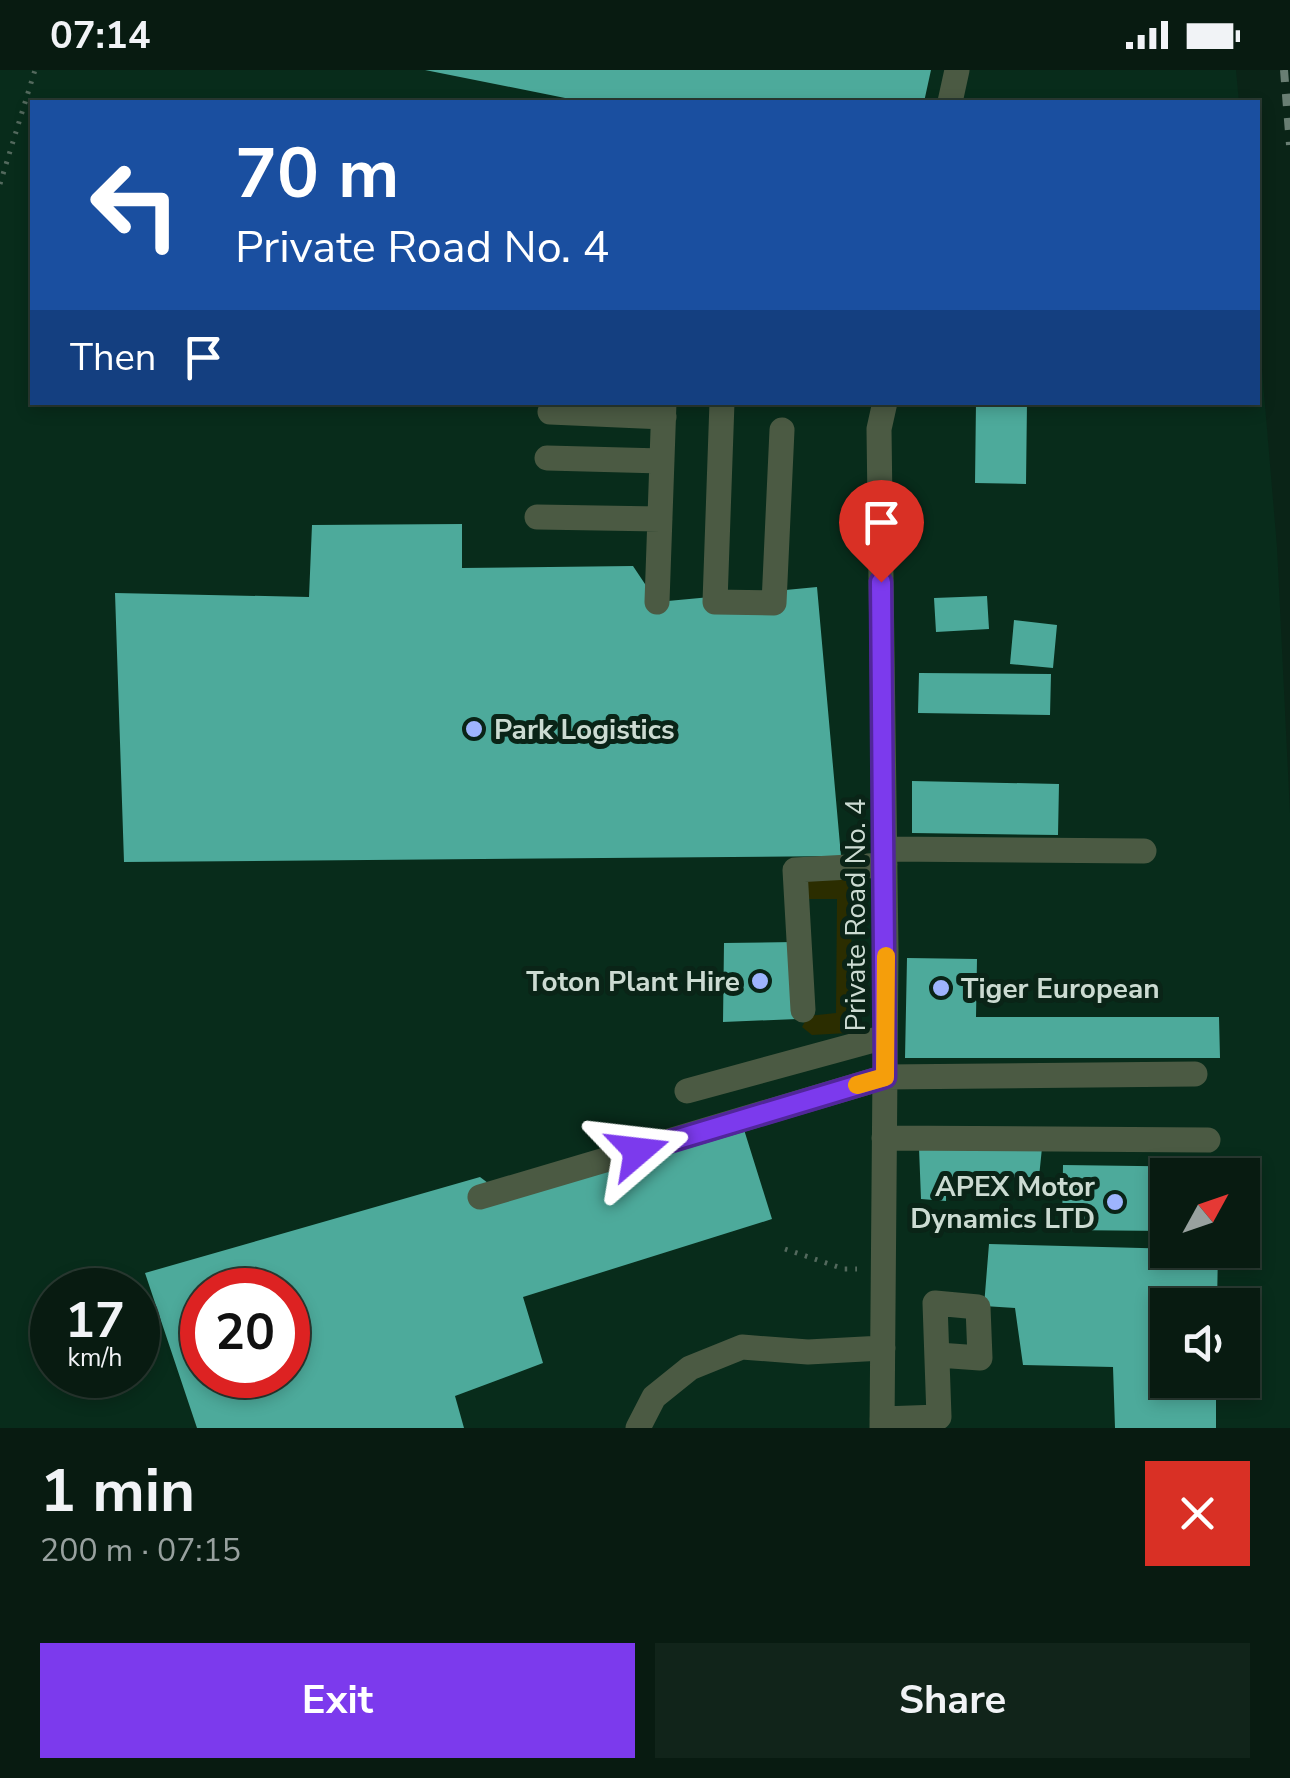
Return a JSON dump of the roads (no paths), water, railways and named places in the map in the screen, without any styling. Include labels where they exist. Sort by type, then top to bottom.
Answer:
[{"type":"street","points":[[950,100],[957,70]]},
{"type":"street","points":[[722,405],[716,602],[774,602],[782,430]]},
{"type":"street","name":"Private Road No. 4","points":[[882,1424],[885,1037],[897,918],[885,857],[879,429],[884,405]]},
{"type":"street","points":[[550,412],[664,410],[657,602]]},
{"type":"street","points":[[547,458],[662,461]]},
{"type":"street","points":[[538,516],[660,519]]},
{"type":"street","points":[[803,1010],[796,870],[885,857],[1144,852]]},
{"type":"street","points":[[687,1091],[885,1037]]},
{"type":"street","points":[[480,1198],[885,1077],[1195,1074]]},
{"type":"street","points":[[884,1138],[1208,1140]]},
{"type":"street","points":[[638,1428],[654,1397],[690,1368],[742,1347],[808,1352],[882,1348]]},
{"type":"street","points":[[882,1424],[938,1417],[938,1355]]},
{"type":"railway","points":[[1284,70],[1290,145]]},
{"type":"place","name":"Park Logistics","points":[[474,729]]},
{"type":"place","name":"Toton Plant Hire","points":[[760,981]]},
{"type":"place","name":"Tiger European","points":[[941,988]]},
{"type":"place","name":"APEX Motor Dynamics LTD","points":[[1115,1202]]}]
